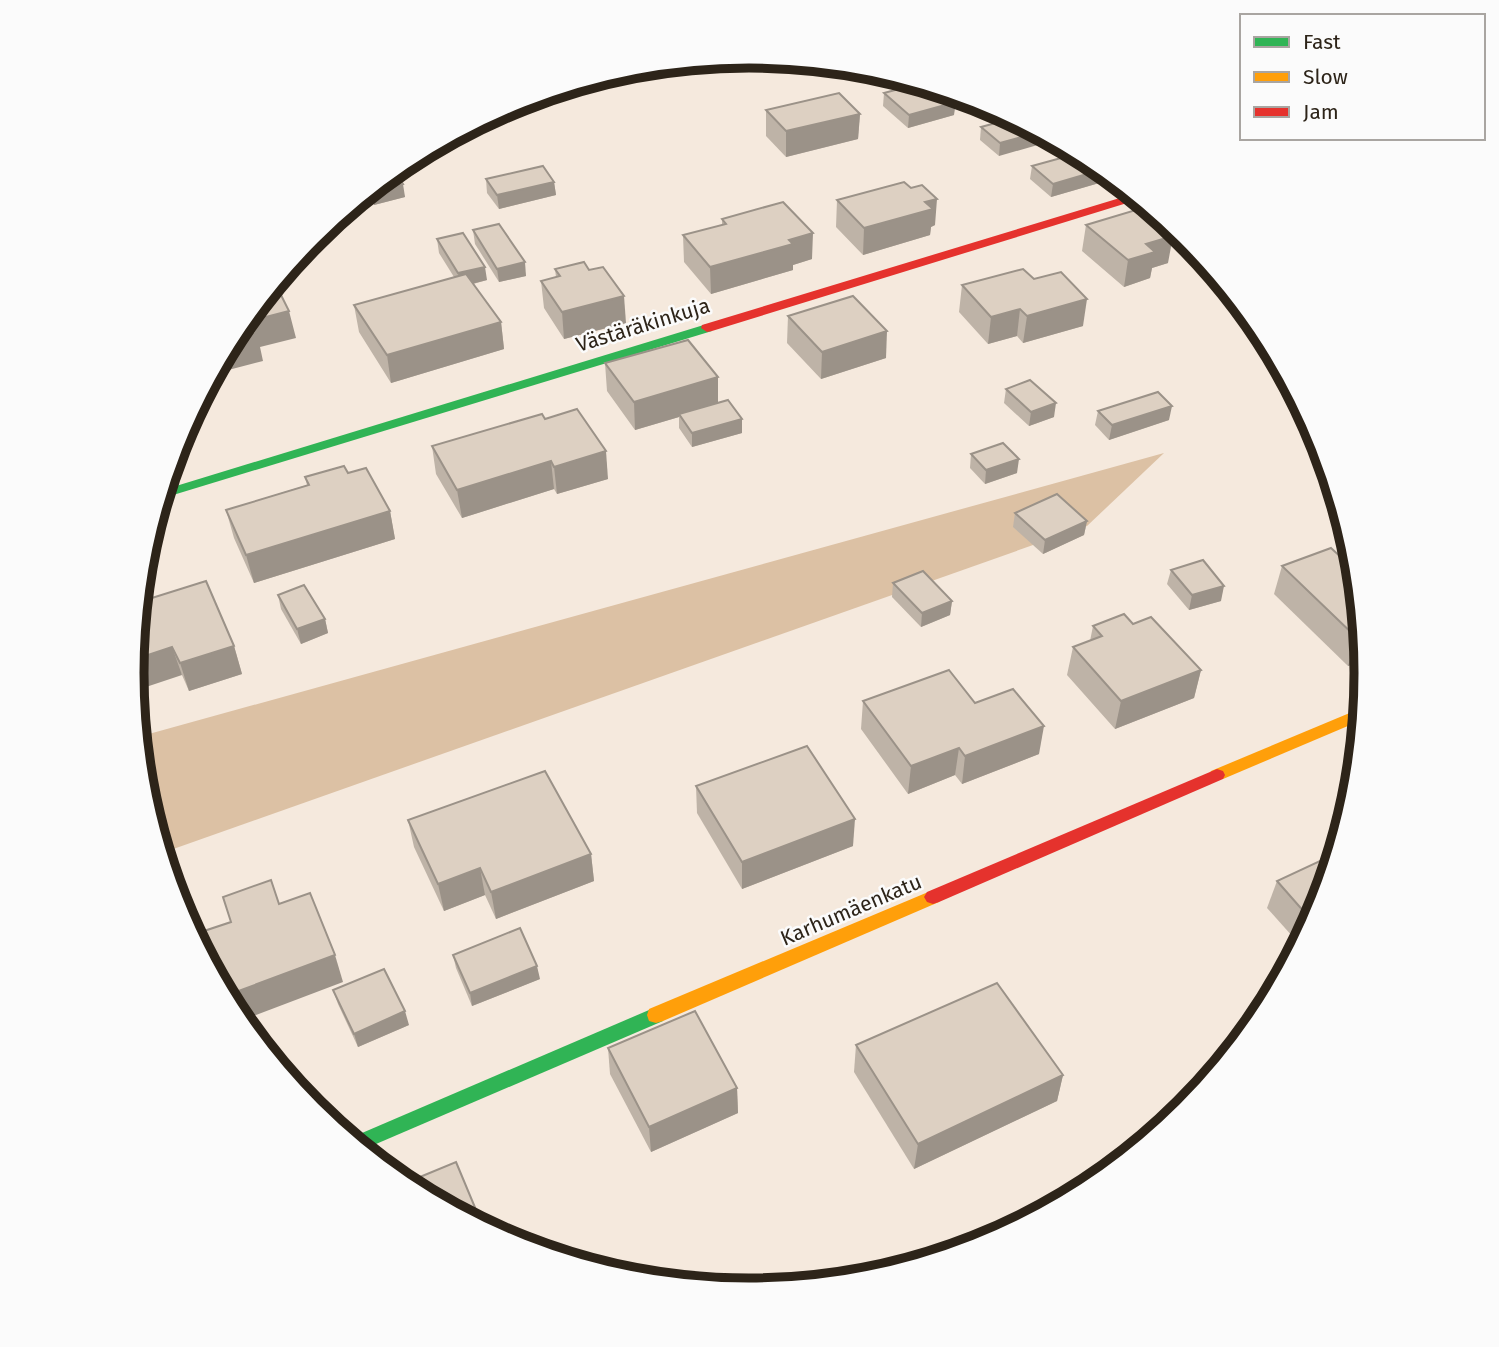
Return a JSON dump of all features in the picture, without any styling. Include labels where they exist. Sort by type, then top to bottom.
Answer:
[{"type":"street","name":"Västäräkinkuja","points":[[172,492],[1126,199]]},
{"type":"street","name":"Karhumäenkatu","points":[[364,1140],[1353,717]]},
{"type":"shaded area","points":[[1164,453],[1087,526],[171,850],[156,792],[148,734]]},
{"type":"building","points":[[902,88],[952,103],[909,115],[884,93]]},
{"type":"building","points":[[839,93],[860,114],[786,131],[766,110]]},
{"type":"building","points":[[998,122],[1026,136],[1000,143],[981,127]]},
{"type":"building","points":[[1065,157],[1090,173],[1053,184],[1032,166]]},
{"type":"building","points":[[543,166],[554,182],[497,195],[486,179]]},
{"type":"building","points":[[400,179],[403,184],[389,187]]},
{"type":"building","points":[[904,182],[911,188],[922,185],[937,199],[925,202],[933,209],[864,228],[837,200]]},
{"type":"building","points":[[783,202],[813,233],[789,240],[793,244],[710,267],[683,235],[726,224],[722,219]]},
{"type":"building","points":[[1138,209],[1168,237],[1146,244],[1155,252],[1128,260],[1086,225]]},
{"type":"building","points":[[499,224],[525,262],[497,269],[473,230]]},
{"type":"building","points":[[463,233],[485,267],[458,273],[437,239]]},
{"type":"building","points":[[584,262],[589,270],[603,267],[624,296],[562,312],[541,281],[560,276],[555,269]]},
{"type":"building","points":[[1023,269],[1034,279],[1061,272],[1087,299],[1027,316],[1020,309],[991,317],[962,285]]},
{"type":"building","points":[[466,274],[501,322],[387,355],[354,305]]},
{"type":"building","points":[[279,292],[289,311],[259,319]]},
{"type":"building","points":[[853,296],[887,331],[822,352],[788,316]]},
{"type":"building","points":[[688,340],[718,377],[634,402],[605,363]]},
{"type":"building","points":[[1030,380],[1056,403],[1031,412],[1006,389]]},
{"type":"building","points":[[1158,392],[1172,406],[1112,425],[1098,411]]},
{"type":"building","points":[[728,400],[742,419],[692,433],[679,414]]},
{"type":"building","points":[[577,409],[606,451],[554,467],[551,461],[457,490],[432,446],[542,414],[545,419]]},
{"type":"building","points":[[1003,443],[1019,459],[986,470],[971,454]]},
{"type":"building","points":[[344,466],[348,473],[366,468],[390,511],[246,555],[226,510],[309,485],[305,477]]},
{"type":"building","points":[[1057,494],[1087,521],[1045,540],[1015,513]]},
{"type":"building","points":[[1331,548],[1344,560],[1353,634],[1282,566]]},
{"type":"building","points":[[1203,560],[1224,586],[1192,595],[1171,570]]},
{"type":"building","points":[[923,571],[952,601],[922,613],[893,583]]},
{"type":"building","points":[[206,581],[234,646],[180,663],[172,647],[145,656],[149,599]]},
{"type":"building","points":[[304,585],[325,619],[297,629],[278,595]]},
{"type":"building","points":[[1124,614],[1133,624],[1151,617],[1201,670],[1121,701],[1073,647],[1102,636],[1093,626]]},
{"type":"building","points":[[949,670],[975,703],[1013,689],[1044,726],[965,756],[959,748],[911,766],[863,701]]},
{"type":"building","points":[[807,746],[855,819],[742,862],[696,786]]},
{"type":"building","points":[[545,771],[591,854],[491,892],[480,868],[438,884],[408,820]]},
{"type":"building","points":[[1326,858],[1305,913],[1277,881]]},
{"type":"building","points":[[271,880],[279,904],[310,893],[335,955],[235,992],[203,931],[231,922],[223,897]]},
{"type":"building","points":[[520,928],[537,966],[470,993],[453,955]]},
{"type":"building","points":[[384,969],[405,1011],[354,1034],[333,990]]},
{"type":"building","points":[[997,983],[1063,1075],[918,1144],[856,1045]]},
{"type":"building","points":[[695,1011],[737,1088],[649,1127],[608,1048]]},
{"type":"building","points":[[456,1162],[478,1214],[447,1198],[416,1179]]},
{"type":"traffic: fast","points":[[172,492],[707,328]]},
{"type":"traffic: fast","points":[[364,1140],[656,1015]]},
{"type":"traffic: slow","points":[[1217,775],[1353,717]]},
{"type":"traffic: slow","points":[[656,1015],[933,897]]},
{"type":"traffic: jam","points":[[707,328],[1126,199]]},
{"type":"traffic: jam","points":[[933,897],[1217,775]]}]
